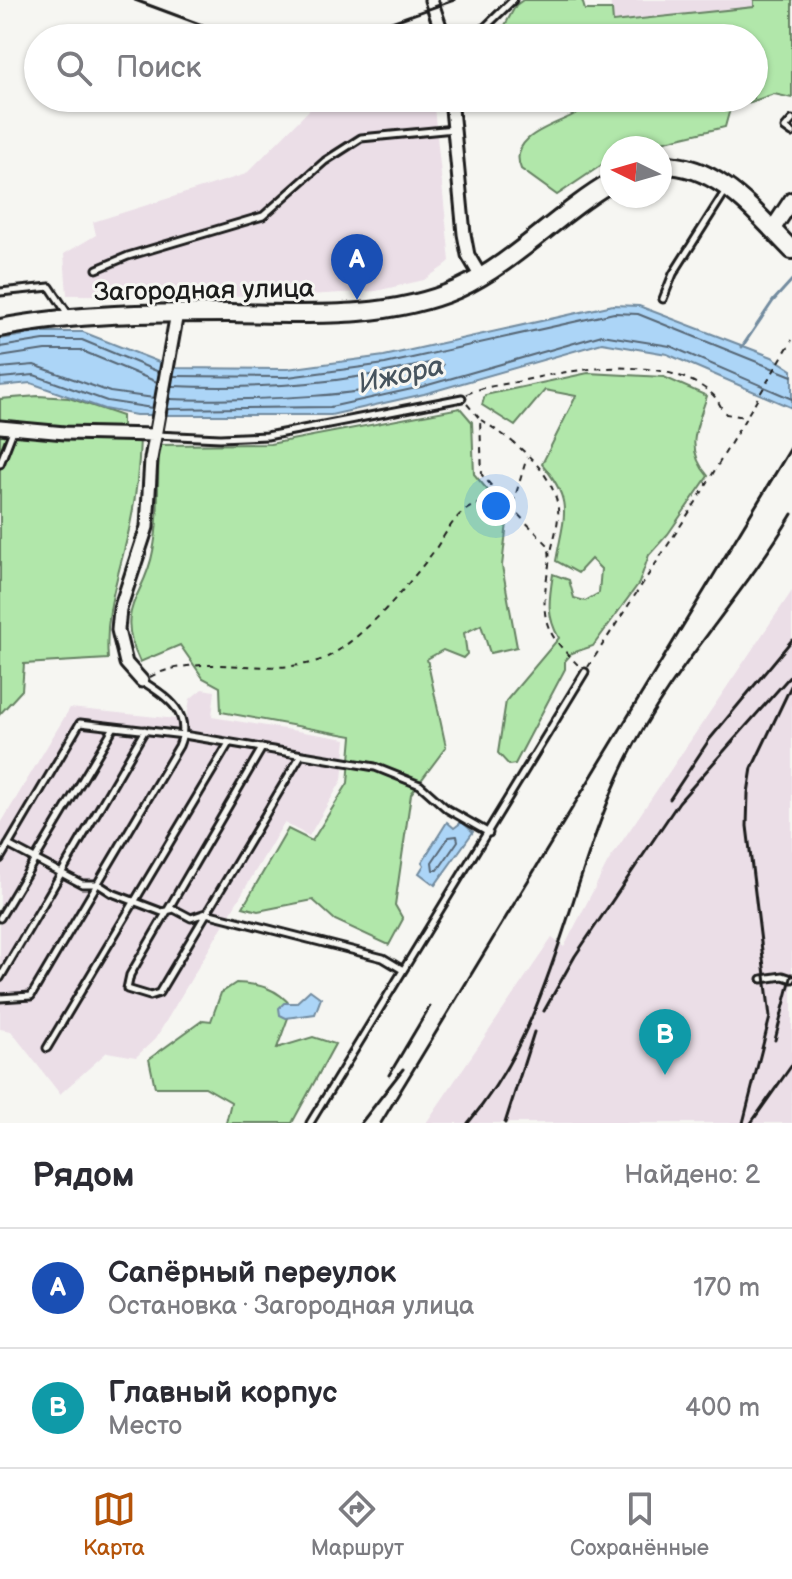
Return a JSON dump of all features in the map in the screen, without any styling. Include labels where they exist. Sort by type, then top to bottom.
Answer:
[{"type":"main road","points":[[672,167],[697,170],[728,188],[792,250]]},
{"type":"main road","name":"Загородная улица","points":[[0,328],[70,318],[177,313],[293,314],[383,309],[435,297],[481,277],[600,191]]},
{"type":"street","points":[[431,0],[439,24]]},
{"type":"street","points":[[453,112],[464,234],[468,255],[481,277]]},
{"type":"street","points":[[772,230],[792,200]]},
{"type":"street","points":[[142,681],[126,663],[118,630],[123,598],[142,551],[147,527],[155,435],[177,313]]},
{"type":"street","points":[[0,427],[155,435]]},
{"type":"lane","points":[[488,24],[513,0]]},
{"type":"lane","points":[[792,120],[785,128],[792,133]]},
{"type":"lane","points":[[97,269],[128,256],[263,216],[325,161],[361,138],[455,129]]},
{"type":"lane","points":[[663,299],[673,274],[728,188]]},
{"type":"lane","points":[[0,292],[50,287],[70,318]]},
{"type":"lane","points":[[155,435],[220,438],[267,436],[462,398]]},
{"type":"lane","points":[[0,464],[14,428]]},
{"type":"lane","points":[[310,1123],[585,672]]},
{"type":"lane","points":[[0,998],[31,996],[184,735],[180,712],[172,701],[142,681]]},
{"type":"lane","points":[[0,859],[80,723],[184,735],[375,767],[408,778],[447,809],[489,833]]},
{"type":"lane","points":[[0,918],[114,727]]},
{"type":"lane","points":[[0,978],[145,730]]},
{"type":"lane","points":[[47,1048],[229,742]]},
{"type":"lane","points":[[262,748],[126,984],[127,989],[150,996],[159,993],[301,755]]},
{"type":"lane","points":[[8,845],[82,884],[98,884],[134,901],[167,911],[174,909],[191,918],[206,913],[383,958],[403,970]]},
{"type":"lane","points":[[762,979],[783,976],[792,979]]},
{"type":"path","points":[[745,417],[726,414],[711,393],[699,386],[647,371],[584,368],[471,392],[462,398],[480,419],[508,438],[539,467],[557,502],[557,521],[543,600],[546,628],[585,672],[645,584],[655,560],[696,502],[792,340]]},
{"type":"path","points":[[480,419],[482,475],[548,545],[550,553]]},
{"type":"path","points":[[512,507],[527,455]]},
{"type":"path","points":[[142,681],[180,665],[281,665],[317,661],[335,653],[403,589],[464,511],[489,501],[505,501]]},
{"type":"shaded area","points":[[610,0],[754,0],[754,7],[613,22]]},
{"type":"shaded area","points":[[307,112],[434,112],[450,261],[424,280],[376,291],[292,296],[67,295],[64,254],[96,235],[93,222],[246,174]]},
{"type":"shaded area","points":[[792,591],[792,1123],[426,1123],[552,938],[564,947],[608,862]]},
{"type":"shaded area","points":[[202,689],[215,691],[212,717],[346,739],[342,780],[309,836],[284,823],[156,1038],[136,1057],[107,1052],[60,1094],[11,1031],[0,1029],[0,825],[70,708],[186,720],[190,699]]},
{"type":"green space","points":[[523,0],[582,0],[585,10],[612,10],[613,22],[754,7],[754,0],[792,0],[792,98],[774,94],[768,96],[768,24],[506,24],[516,5]]},
{"type":"green space","points":[[577,112],[729,112],[725,127],[672,140],[672,136],[600,136],[600,166],[557,195],[521,169],[518,158],[527,140]]},
{"type":"green space","points":[[588,373],[664,377],[707,396],[694,447],[708,476],[668,534],[649,555],[639,583],[593,646],[572,653],[565,661],[565,669],[515,764],[509,765],[498,753],[506,701],[559,638],[550,607],[553,574],[569,580],[574,598],[585,601],[599,593],[601,569],[591,559],[578,573],[556,561],[564,520],[563,499],[542,464],[576,396],[545,390],[515,426],[482,405],[485,395]]},
{"type":"green space","points":[[38,396],[69,398],[122,416],[122,430],[0,424],[0,399]]},
{"type":"green space","points":[[460,408],[472,422],[474,474],[508,514],[502,566],[517,647],[490,653],[481,625],[464,633],[467,654],[463,658],[443,650],[427,659],[446,747],[411,794],[395,905],[403,919],[389,945],[335,920],[313,900],[258,911],[243,907],[288,829],[312,841],[348,783],[352,736],[221,712],[220,687],[203,678],[180,645],[140,662],[132,643],[130,615],[149,567],[155,538],[159,445],[270,444]]},
{"type":"green space","points":[[0,430],[140,439],[132,514],[108,623],[108,659],[24,664],[22,690],[0,714]]},
{"type":"green space","points":[[236,983],[267,988],[292,1007],[277,1048],[313,1037],[335,1044],[292,1123],[226,1123],[231,1102],[205,1087],[155,1087],[149,1059],[203,1020],[211,1021],[221,993]]},
{"type":"water","name":"Ижора","points":[[613,305],[639,306],[772,357],[792,370],[792,408],[667,354],[602,343],[424,394],[331,415],[136,415],[104,409],[31,383],[0,386],[0,339],[44,332],[83,332],[174,368],[287,369],[384,356]]},
{"type":"water","points":[[447,822],[454,828],[462,822],[473,832],[435,885],[419,873],[424,865],[422,862]]},
{"type":"water","points":[[310,990],[321,998],[315,1014],[286,1018],[280,1015],[279,1008],[284,1003],[296,1003]]},
{"type":"waterway","points":[[742,347],[773,301],[792,280]]},
{"type":"railway","points":[[135,0],[199,24]]},
{"type":"railway","points":[[386,24],[454,0]]},
{"type":"railway","points":[[381,1123],[792,446]]},
{"type":"railway","points":[[468,1123],[497,1083],[541,995],[606,806],[626,761],[663,697],[792,514]]},
{"type":"railway","points":[[670,799],[709,740],[792,640]]},
{"type":"railway","points":[[544,1011],[575,956],[679,802],[792,674]]},
{"type":"railway","points":[[743,1123],[770,1017],[747,826],[748,793],[752,768],[792,684]]},
{"type":"railway","points":[[775,1040],[792,974]]},
{"type":"railway","points":[[389,1075],[430,1006]]},
{"type":"railway","points":[[505,1123],[534,1032]]},
{"type":"railway","points":[[751,1123],[792,1065]]},
{"type":"railway","points":[[361,1123],[403,1069]]},
{"type":"place","name":"Сапёрный переулок","points":[[357,300]]},
{"type":"place","name":"Главный корпус","points":[[665,1075]]}]
